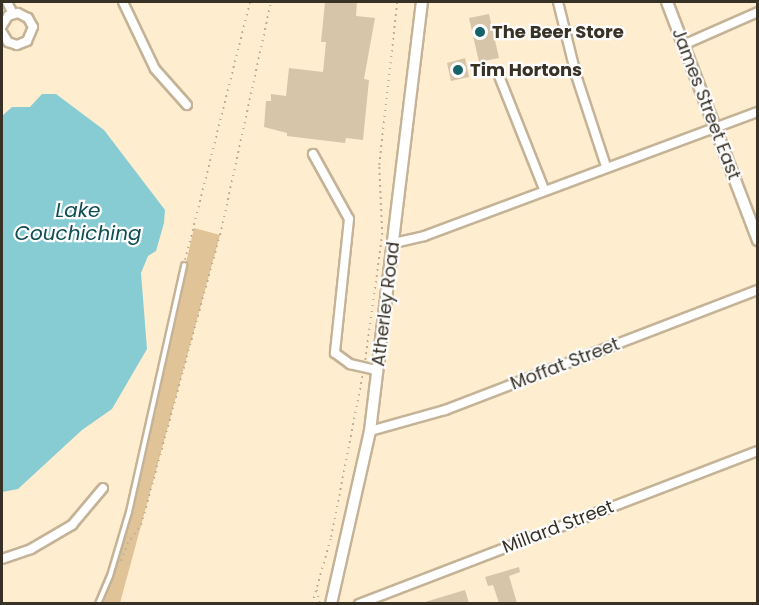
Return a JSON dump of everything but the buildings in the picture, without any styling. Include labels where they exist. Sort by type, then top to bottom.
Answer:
[{"type":"main road","name":"Atherley Road","points":[[331,603],[370,431],[422,2]]},
{"type":"main road","name":"James Street East","points":[[667,2],[714,127],[755,223],[758,240]]},
{"type":"street","points":[[8,2],[13,14]]},
{"type":"street","points":[[123,2],[155,69],[187,105]]},
{"type":"street","points":[[558,2],[576,75],[606,166]]},
{"type":"street","points":[[683,45],[758,12]]},
{"type":"street","points":[[2,26],[13,14]]},
{"type":"street","points":[[2,32],[12,44],[22,44],[30,37],[31,22],[23,15],[13,14]]},
{"type":"street","points":[[499,76],[544,189]]},
{"type":"street","points":[[394,243],[424,236],[544,189],[758,112]]},
{"type":"street","points":[[313,154],[349,219],[335,353],[338,359],[377,370]]},
{"type":"street","name":"Moffat Street","points":[[370,431],[445,410],[758,290]]},
{"type":"street","name":"Millard Street","points":[[359,603],[758,451]]},
{"type":"street","points":[[2,559],[31,549],[72,525],[103,488]]},
{"type":"lane","points":[[98,603],[110,576],[129,512],[184,265]]},
{"type":"path","points":[[184,265],[250,2]]},
{"type":"path","points":[[118,571],[127,544],[141,525],[220,235],[271,2]]},
{"type":"path","points":[[312,603],[351,449],[364,368],[382,235],[380,165],[397,2]]},
{"type":"path","points":[[317,587],[320,603]]},
{"type":"shaded area","points":[[194,228],[220,235],[120,603],[98,604],[110,576],[129,512]]},
{"type":"water","name":"Lake Couchiching","points":[[42,94],[56,94],[104,130],[165,210],[164,223],[156,251],[148,256],[141,273],[147,349],[112,409],[82,430],[18,489],[2,492],[2,116],[12,107],[30,107]]},
{"type":"place","name":"The Beer Store","points":[[480,32]]},
{"type":"place","name":"Tim Hortons","points":[[458,70]]}]
